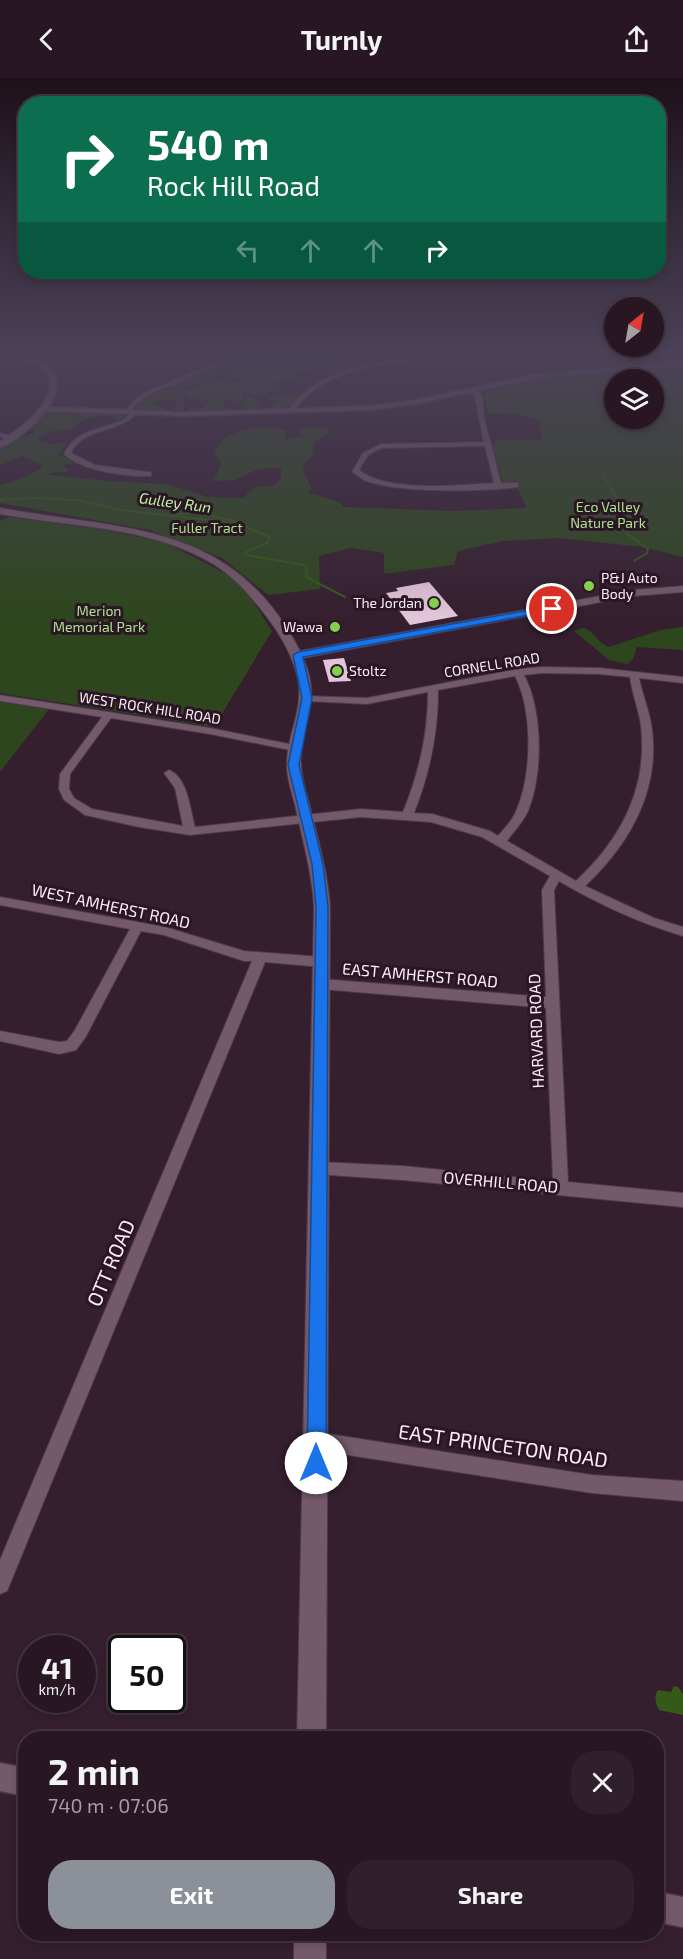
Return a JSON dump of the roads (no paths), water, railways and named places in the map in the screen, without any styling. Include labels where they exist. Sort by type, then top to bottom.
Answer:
[{"type":"main road","points":[[0,511],[150,534],[199,553],[232,571],[251,586],[298,655],[307,698],[296,748],[295,773],[321,889],[320,1168],[312,1731]]},
{"type":"main road","points":[[298,655],[633,594],[683,589]]},
{"type":"main road","points":[[310,1941],[310,1959]]},
{"type":"street","points":[[73,443],[67,454],[74,459],[87,464],[148,474]]},
{"type":"street","points":[[498,485],[488,444],[381,446],[365,454],[355,470],[363,478],[387,485],[498,485],[515,485]]},
{"type":"street","name":"CORNELL ROAD","points":[[307,698],[367,701],[518,672],[571,669],[683,680]]},
{"type":"street","points":[[501,840],[515,823],[525,804],[531,767],[530,708],[524,682],[518,672]]},
{"type":"street","points":[[577,887],[611,855],[632,821],[641,794],[646,764],[647,736],[634,674]]},
{"type":"street","points":[[408,815],[428,760],[433,718],[433,688]]},
{"type":"street","name":"WEST ROCK HILL ROAD","points":[[0,698],[296,748]]},
{"type":"street","points":[[108,715],[65,774],[64,789],[69,800],[89,812],[139,824],[190,831],[368,812],[408,815],[454,823],[501,840],[577,887],[628,912],[683,932]]},
{"type":"street","points":[[169,773],[180,788],[190,831]]},
{"type":"street","name":"HARVARD ROAD","points":[[556,874],[548,890],[561,1188]]},
{"type":"street","name":"WEST AMHERST ROAD","points":[[0,901],[165,931],[228,952],[322,973]]},
{"type":"street","points":[[0,1036],[59,1048],[70,1046],[80,1034],[138,926]]},
{"type":"street","name":"OTT ROAD","points":[[0,1584],[260,958]]},
{"type":"street","name":"EAST AMHERST ROAD","points":[[322,973],[553,1003]]},
{"type":"street","name":"OVERHILL ROAD","points":[[320,1168],[403,1173],[683,1200]]},
{"type":"street","name":"EAST PRINCETON ROAD","points":[[316,1441],[592,1484],[683,1491]]},
{"type":"street","points":[[0,1777],[18,1780]]},
{"type":"street","points":[[664,1908],[683,1912]]},
{"type":"waterway","points":[[603,475],[612,490]]},
{"type":"waterway","points":[[611,488],[623,509],[623,521],[630,529],[626,533],[648,549],[647,553],[634,561]]},
{"type":"waterway","name":"Gulley Run","points":[[0,500],[35,498],[77,500],[121,510],[237,523],[270,537],[267,543],[246,552],[246,555],[304,565],[307,568],[306,577],[345,597]]},
{"type":"waterway","points":[[177,515],[193,512],[240,522]]},
{"type":"place","name":"P&J Auto Body","points":[[589,586]]},
{"type":"place","name":"The Jordan","points":[[434,603]]},
{"type":"place","name":"Wawa","points":[[335,627]]},
{"type":"place","name":"Stoltz","points":[[337,671]]},
{"type":"park label","name":"Eco Valley Nature Park","points":[[608,516]]},
{"type":"park label","name":"Fuller Tract","points":[[207,528]]},
{"type":"park label","name":"Merion Memorial Park","points":[[99,620]]}]
